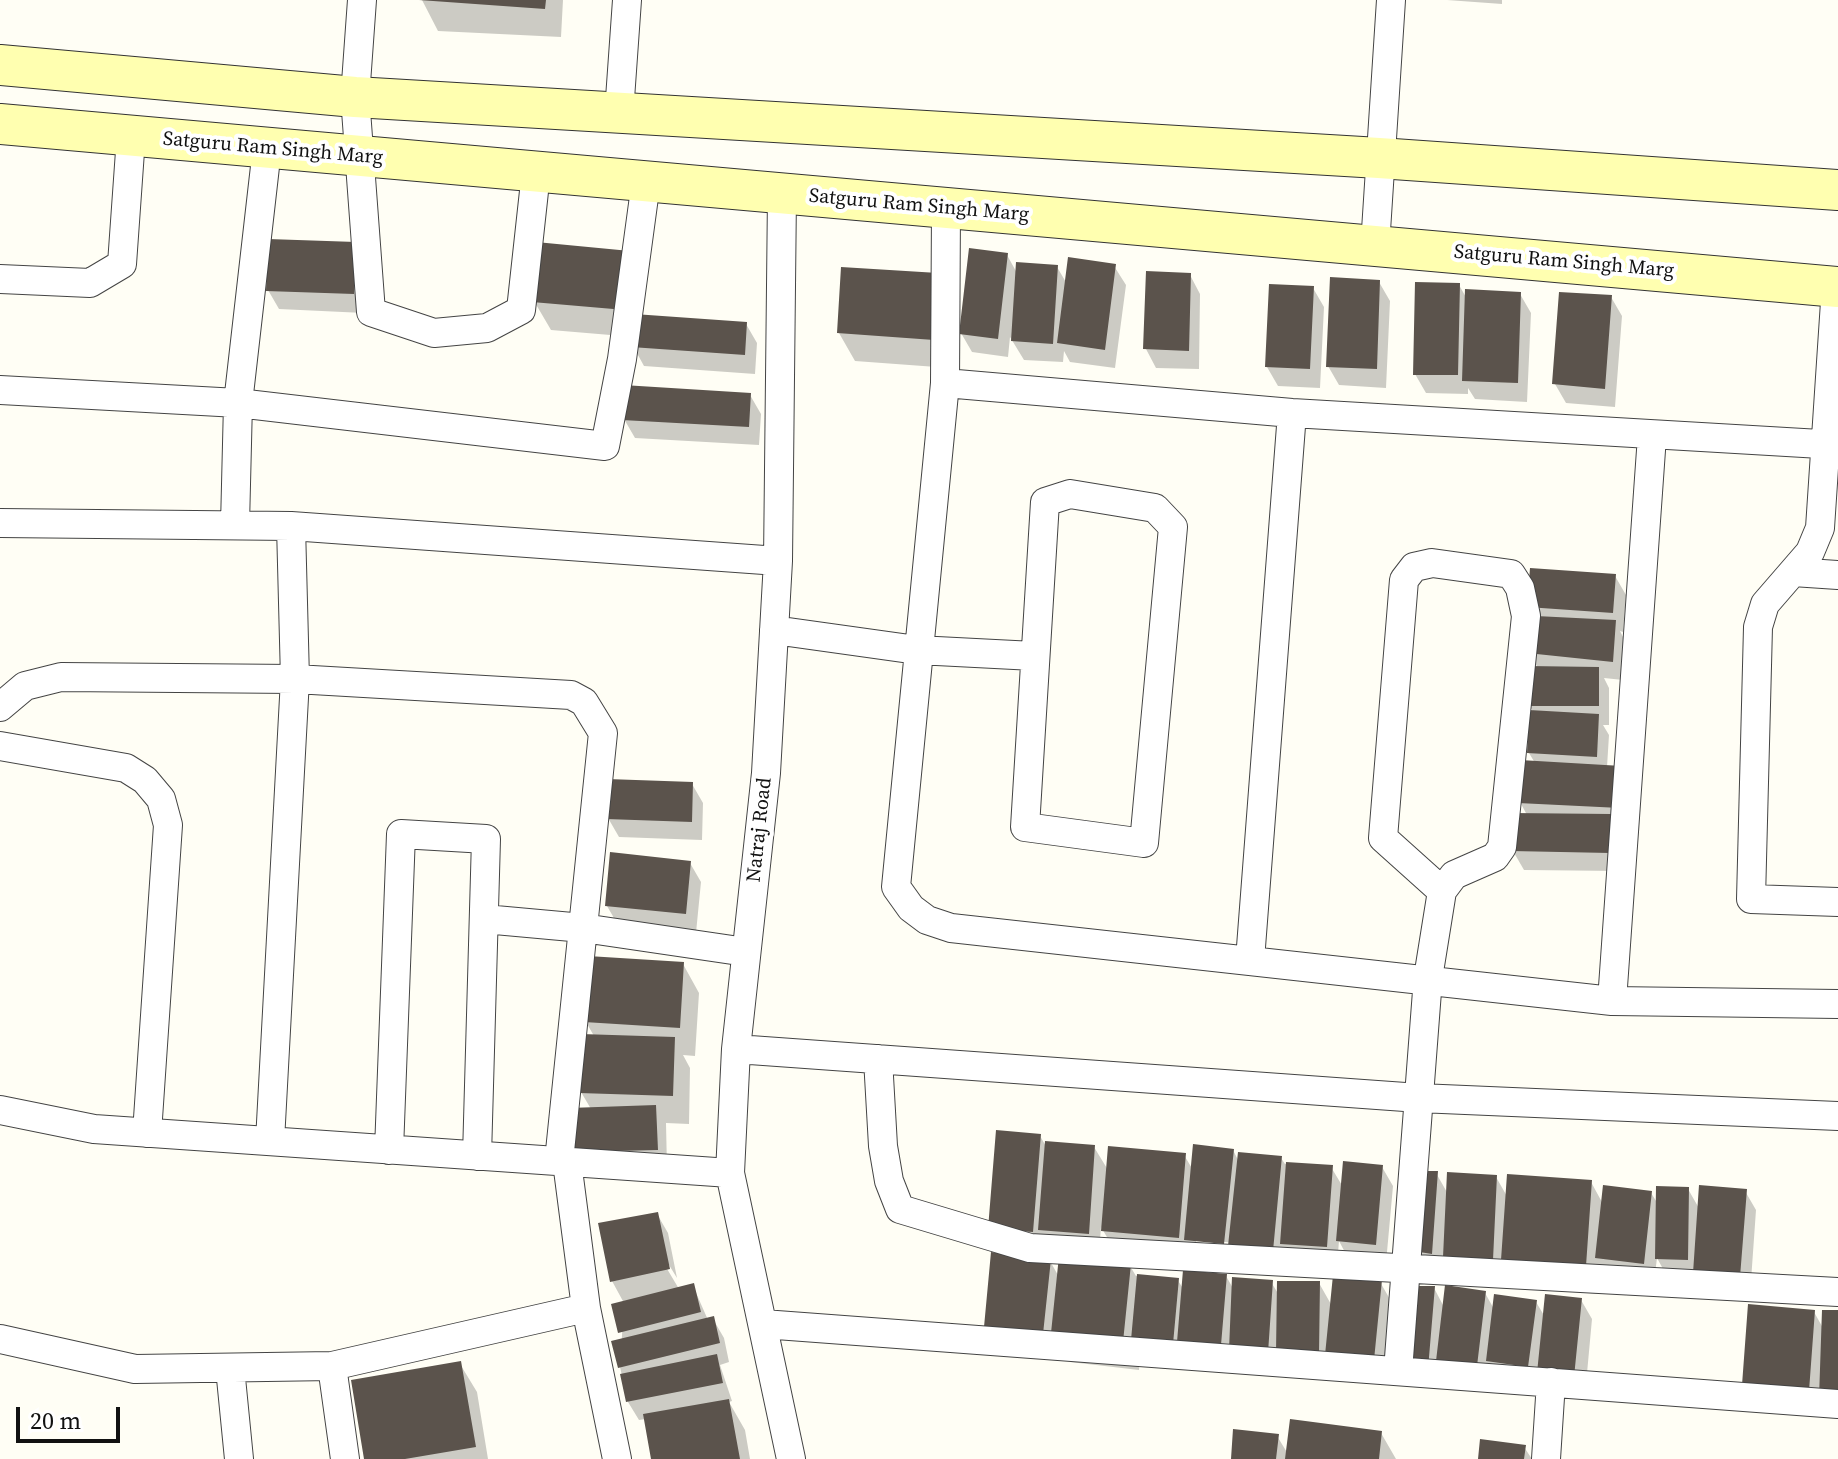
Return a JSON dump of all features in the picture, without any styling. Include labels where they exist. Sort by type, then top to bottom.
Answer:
[{"type":"main road","points":[[0,65],[355,97],[1379,158],[1838,190]]},
{"type":"main road","name":"Satguru Ram Singh Marg","points":[[0,124],[1837,287]]},
{"type":"street","points":[[362,0],[355,97],[357,157],[371,312],[434,333],[487,328],[521,310],[536,173]]},
{"type":"street","points":[[619,113],[627,0]]},
{"type":"street","points":[[1375,246],[1391,0]]},
{"type":"street","points":[[0,279],[90,283],[122,264],[131,137]]},
{"type":"street","points":[[235,525],[238,403],[267,149]]},
{"type":"street","points":[[0,390],[238,403],[605,446],[622,359],[646,182]]},
{"type":"street","name":"Natraj Road","points":[[782,194],[778,561],[766,773],[736,1049],[730,1173],[791,1459]]},
{"type":"street","points":[[946,209],[945,383],[896,887],[911,908],[927,920],[951,928],[1428,978],[1612,1001],[1838,1004]]},
{"type":"street","points":[[1837,287],[1833,445],[1820,528],[1810,552],[1765,604],[1758,627],[1751,899],[1838,902]]},
{"type":"street","points":[[945,383],[1292,413],[1833,445]]},
{"type":"street","points":[[1250,960],[1292,413]]},
{"type":"street","points":[[1612,1001],[1652,436]]},
{"type":"street","points":[[1070,494],[1155,508],[1173,527],[1144,843],[1025,827],[1034,656],[1045,502],[1070,494]]},
{"type":"street","points":[[0,523],[291,526],[778,561]]},
{"type":"street","points":[[270,1141],[295,679],[291,526]]},
{"type":"street","points":[[1398,1371],[1428,978],[1442,891],[1454,875],[1495,857],[1502,847],[1526,616],[1520,588],[1511,574],[1432,563],[1414,567],[1404,580],[1383,838],[1442,891]]},
{"type":"street","points":[[1793,572],[1838,575]]},
{"type":"street","points":[[774,630],[917,650],[1034,656]]},
{"type":"street","points":[[0,707],[25,686],[61,677],[295,679],[571,695],[584,702],[603,733],[563,1162],[586,1308],[617,1459]]},
{"type":"street","points":[[0,746],[126,768],[145,780],[161,799],[168,825],[147,1133]]},
{"type":"street","points":[[389,1150],[401,834],[486,839],[477,1156]]},
{"type":"street","points":[[484,919],[583,928],[746,952]]},
{"type":"street","points":[[736,1049],[1419,1098],[1838,1116]]},
{"type":"street","points":[[878,1059],[883,1146],[889,1181],[900,1209],[1030,1248],[1838,1292]]},
{"type":"street","points":[[0,1110],[94,1129],[730,1173]]},
{"type":"street","points":[[0,1339],[135,1369],[332,1366],[586,1308]]},
{"type":"street","points":[[763,1324],[1838,1404]]},
{"type":"street","points":[[332,1366],[345,1459]]},
{"type":"street","points":[[230,1368],[239,1459]]},
{"type":"street","points":[[1546,1459],[1551,1382]]},
{"type":"building","points":[[419,0],[546,0],[545,9]]},
{"type":"building","points":[[268,239],[356,242],[354,294],[266,291]]},
{"type":"building","points":[[536,242],[630,251],[625,310],[532,302]]},
{"type":"building","points":[[969,248],[1008,253],[998,339],[959,334]]},
{"type":"building","points":[[1068,257],[1116,264],[1105,350],[1057,343]]},
{"type":"building","points":[[1016,262],[1058,265],[1053,344],[1011,341]]},
{"type":"building","points":[[841,267],[938,273],[934,340],[837,333]]},
{"type":"building","points":[[1146,271],[1191,273],[1189,351],[1143,349]]},
{"type":"building","points":[[1330,277],[1380,280],[1377,369],[1326,367]]},
{"type":"building","points":[[1415,282],[1460,283],[1458,375],[1413,375]]},
{"type":"building","points":[[1269,284],[1314,286],[1310,369],[1265,367]]},
{"type":"building","points":[[1465,289],[1521,292],[1518,383],[1462,381]]},
{"type":"building","points":[[1559,292],[1612,295],[1605,389],[1552,384]]},
{"type":"building","points":[[634,314],[747,322],[745,355],[631,347]]},
{"type":"building","points":[[623,385],[751,393],[749,427],[622,420]]},
{"type":"building","points":[[1530,568],[1616,574],[1613,613],[1527,607]]},
{"type":"building","points":[[1536,616],[1616,620],[1613,662],[1527,653]]},
{"type":"building","points":[[1528,666],[1599,667],[1599,706],[1527,706]]},
{"type":"building","points":[[1529,710],[1599,714],[1597,757],[1527,753]]},
{"type":"building","points":[[1520,760],[1622,766],[1620,808],[1518,803]]},
{"type":"building","points":[[607,779],[693,782],[692,822],[606,819]]},
{"type":"building","points":[[1511,813],[1611,814],[1610,853],[1511,851]]},
{"type":"building","points":[[610,852],[691,861],[686,914],[605,906]]},
{"type":"building","points":[[588,956],[684,962],[680,1028],[584,1022]]},
{"type":"building","points":[[581,1034],[675,1037],[673,1096],[579,1093]]},
{"type":"building","points":[[656,1105],[658,1150],[571,1152],[569,1108]]},
{"type":"building","points":[[996,1130],[1041,1134],[1033,1232],[988,1229]]},
{"type":"building","points":[[1045,1141],[1095,1145],[1089,1234],[1038,1230]]},
{"type":"building","points":[[1193,1144],[1234,1149],[1224,1244],[1184,1240]]},
{"type":"building","points":[[1108,1146],[1186,1153],[1179,1238],[1101,1231]]},
{"type":"building","points":[[1238,1152],[1282,1156],[1273,1251],[1228,1246]]},
{"type":"building","points":[[1343,1161],[1383,1165],[1376,1245],[1336,1241]]},
{"type":"building","points":[[1286,1162],[1333,1165],[1327,1247],[1280,1244]]},
{"type":"building","points":[[1421,1171],[1438,1171],[1432,1254],[1413,1251]]},
{"type":"building","points":[[1447,1172],[1497,1175],[1493,1260],[1443,1257]]},
{"type":"building","points":[[1507,1174],[1592,1180],[1586,1266],[1501,1260]]},
{"type":"building","points":[[1603,1185],[1652,1191],[1644,1264],[1595,1258]]},
{"type":"building","points":[[1699,1185],[1747,1189],[1740,1277],[1693,1273]]},
{"type":"building","points":[[1656,1186],[1689,1187],[1688,1260],[1655,1259]]},
{"type":"building","points":[[658,1212],[670,1269],[610,1282],[598,1223]]},
{"type":"building","points":[[991,1252],[1051,1259],[1043,1334],[984,1327]]},
{"type":"building","points":[[1059,1256],[1131,1264],[1123,1342],[1051,1333]]},
{"type":"building","points":[[1183,1270],[1227,1274],[1221,1345],[1177,1342]]},
{"type":"building","points":[[1137,1274],[1179,1278],[1173,1344],[1131,1340]]},
{"type":"building","points":[[1333,1275],[1382,1280],[1374,1360],[1325,1355]]},
{"type":"building","points":[[1232,1277],[1273,1280],[1268,1353],[1229,1350]]},
{"type":"building","points":[[1277,1281],[1320,1281],[1319,1354],[1276,1353]]},
{"type":"building","points":[[694,1283],[701,1312],[618,1333],[611,1304]]},
{"type":"building","points":[[1445,1285],[1486,1291],[1477,1366],[1436,1361]]},
{"type":"building","points":[[1408,1286],[1435,1286],[1428,1369],[1401,1367]]},
{"type":"building","points":[[1494,1294],[1537,1300],[1528,1367],[1486,1361]]},
{"type":"building","points":[[1545,1294],[1582,1298],[1574,1377],[1537,1373]]},
{"type":"building","points":[[1748,1304],[1815,1310],[1809,1391],[1742,1385]]},
{"type":"building","points":[[1822,1310],[1838,1310],[1838,1399],[1819,1398]]},
{"type":"building","points":[[714,1316],[720,1343],[618,1368],[611,1341]]},
{"type":"building","points":[[717,1354],[723,1383],[626,1402],[620,1374]]},
{"type":"building","points":[[461,1361],[476,1447],[405,1459],[364,1459],[351,1380]]},
{"type":"building","points":[[729,1399],[740,1459],[651,1459],[643,1414]]},
{"type":"building","points":[[1290,1419],[1382,1431],[1379,1459],[1285,1459]]},
{"type":"building","points":[[1233,1429],[1279,1434],[1276,1459],[1231,1459]]},
{"type":"building","points":[[1480,1439],[1526,1445],[1524,1459],[1478,1459]]}]
